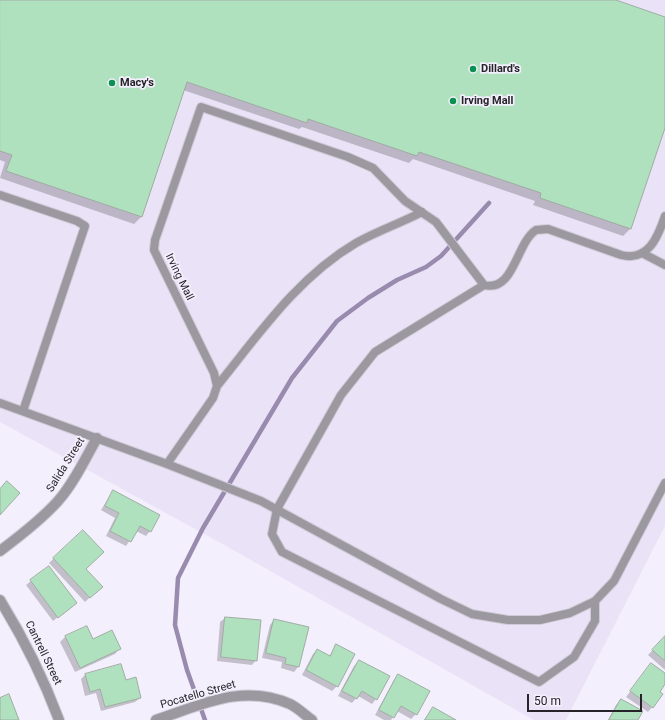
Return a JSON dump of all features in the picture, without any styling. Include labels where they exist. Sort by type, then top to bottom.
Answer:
[{"type":"street","name":"Salida Street","points":[[0,552],[30,528],[59,500],[70,485],[97,438]]},
{"type":"street","name":"Cantrell Street","points":[[0,600],[24,638],[46,685],[59,720]]},
{"type":"street","name":"Pocatello Street","points":[[156,720],[239,695],[261,695],[291,704],[312,720]]},
{"type":"lane","name":"Irving Mall","points":[[217,386],[214,373],[154,250],[155,240],[201,107],[365,164],[380,174],[405,201],[436,222],[444,230],[484,285]]},
{"type":"lane","points":[[0,194],[86,226],[22,411]]},
{"type":"lane","points":[[167,464],[213,398],[217,386],[272,317],[306,280],[356,244],[422,212]]},
{"type":"lane","points":[[595,601],[595,621],[574,657],[539,682],[282,552],[272,534],[277,510],[341,395],[374,352],[484,285],[496,286],[506,279],[530,234],[542,228],[626,256],[638,256],[656,239],[665,216]]},
{"type":"lane","points":[[642,253],[665,265]]},
{"type":"lane","points":[[0,403],[191,473],[261,501],[441,599],[472,614],[508,620],[540,620],[570,613],[595,601],[614,582],[665,483]]},
{"type":"shaded area","name":"Irving Mall","points":[[0,0],[665,0],[665,526],[566,720],[534,720],[226,546],[0,422]]},
{"type":"building","name":"Irving Mall","points":[[0,0],[616,0],[665,17],[665,128],[631,229],[540,198],[541,193],[419,152],[417,156],[308,119],[307,123],[187,82],[142,217],[6,171],[12,155],[0,151]]},
{"type":"building","points":[[7,481],[20,493],[0,515],[0,489]]},
{"type":"building","points":[[113,490],[160,515],[151,532],[140,526],[131,542],[110,531],[119,513],[105,506]]},
{"type":"building","points":[[83,530],[104,552],[86,569],[103,587],[90,598],[53,558]]},
{"type":"building","points":[[49,566],[77,603],[58,618],[30,580]]},
{"type":"building","points":[[225,617],[261,620],[257,661],[221,657]]},
{"type":"building","points":[[274,619],[309,627],[299,667],[285,664],[286,658],[266,653]]},
{"type":"building","points":[[87,626],[93,639],[112,630],[121,649],[80,668],[65,636]]},
{"type":"building","points":[[665,636],[665,661],[652,650]]},
{"type":"building","points":[[336,644],[355,654],[338,687],[306,670],[317,649],[330,656]]},
{"type":"building","points":[[359,660],[390,676],[377,700],[362,691],[357,699],[342,691]]},
{"type":"building","points":[[651,663],[665,673],[665,684],[660,692],[663,694],[653,708],[630,691]]},
{"type":"building","points":[[121,664],[126,680],[136,677],[141,698],[105,707],[100,689],[90,692],[85,674]]},
{"type":"building","points":[[398,674],[430,691],[417,715],[401,706],[394,718],[379,710]]},
{"type":"building","points":[[9,694],[19,720],[0,720],[0,698]]},
{"type":"building","points":[[621,699],[643,711],[638,720],[609,720]]},
{"type":"building","points":[[433,707],[456,720],[425,720]]},
{"type":"waterway","points":[[205,720],[187,670],[175,625],[178,578],[203,528],[292,378],[337,321],[368,298],[397,280],[426,267],[441,256],[489,203]]},
{"type":"place","name":"Dillard's","points":[[473,69]]},
{"type":"place","name":"Macy's","points":[[112,83]]},
{"type":"place","name":"Irving Mall","points":[[453,101]]}]
